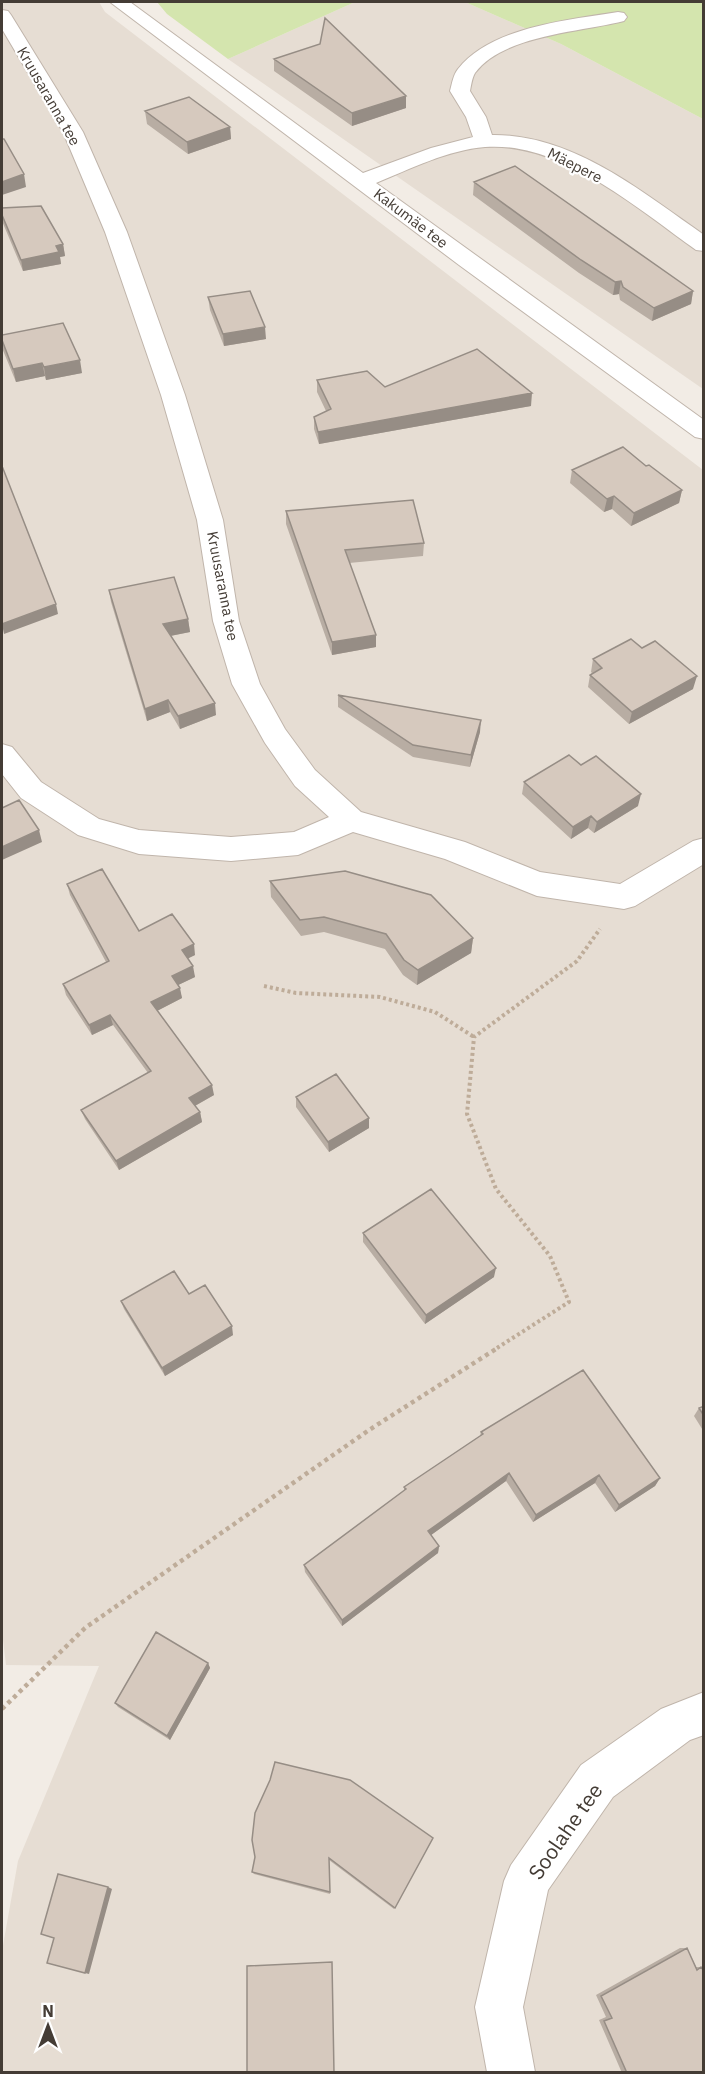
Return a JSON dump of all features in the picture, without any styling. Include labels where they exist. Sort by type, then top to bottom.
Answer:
[{"type":"street","name":"Kakumäe tee","points":[[119,2],[704,432]]},
{"type":"street","name":"Kruusaranna tee","points":[[2,15],[74,132],[116,232],[173,395],[210,520],[226,621],[246,684],[275,736],[306,778],[351,820],[454,850],[537,884],[624,897]]},
{"type":"street","points":[[484,141],[476,117],[460,91],[465,72],[495,47],[551,28],[618,17]]},
{"type":"street","name":"Mäepere","points":[[362,181],[484,141],[536,146],[575,162],[627,193],[704,245]]},
{"type":"street","points":[[2,754],[31,790],[89,827],[139,842],[231,849],[298,843],[351,820]]},
{"type":"street","points":[[624,897],[704,849]]},
{"type":"street","name":"Soolahe tee","points":[[511,2073],[499,2007],[527,1881],[597,1781],[676,1724],[704,1713]]},
{"type":"path","points":[[2,1709],[85,1628],[369,1430],[569,1302],[550,1256],[496,1188],[467,1114],[474,1037],[577,961],[624,897]]},
{"type":"path","points":[[264,986],[296,993],[380,997],[435,1012],[474,1037]]},
{"type":"shaded area","points":[[2,2],[99,2],[105,12],[703,470],[704,2072],[2,2072],[2,1951],[18,1861],[99,1666],[6,1665],[2,1631]]},
{"type":"shaded area","points":[[355,2],[465,2],[561,44],[703,119],[703,389],[228,59]]},
{"type":"green space","points":[[157,2],[355,2],[228,59],[167,14]]},
{"type":"green space","points":[[465,2],[703,2],[703,119],[561,44]]},
{"type":"building","points":[[325,18],[406,96],[352,113],[274,59],[320,44]]},
{"type":"building","points":[[189,97],[230,127],[187,142],[145,111]]},
{"type":"building","points":[[2,139],[24,174],[2,182]]},
{"type":"building","points":[[515,166],[693,291],[654,308],[623,287],[621,281],[615,282],[581,260],[474,182]]},
{"type":"building","points":[[41,206],[63,244],[56,246],[59,252],[21,260],[2,215],[2,208]]},
{"type":"building","points":[[250,291],[265,327],[223,334],[208,297]]},
{"type":"building","points":[[63,323],[80,360],[44,367],[42,363],[13,369],[2,335]]},
{"type":"building","points":[[477,349],[532,393],[318,432],[314,417],[331,409],[317,380],[367,371],[385,387]]},
{"type":"building","points":[[623,447],[646,466],[649,465],[682,490],[634,513],[614,496],[607,499],[572,470]]},
{"type":"building","points":[[2,466],[56,604],[2,624]]},
{"type":"building","points":[[413,500],[424,543],[345,550],[376,635],[332,642],[286,511]]},
{"type":"building","points":[[174,577],[188,619],[163,624],[215,703],[178,716],[168,700],[145,709],[109,590]]},
{"type":"building","points":[[631,639],[642,648],[655,641],[697,676],[632,712],[590,675],[602,668],[593,659]]},
{"type":"building","points":[[338,695],[481,720],[471,755],[413,745]]},
{"type":"building","points":[[569,755],[581,765],[596,756],[641,794],[597,822],[591,816],[573,827],[524,782]]},
{"type":"building","points":[[19,800],[39,830],[2,847],[2,808]]},
{"type":"building","points":[[102,869],[139,931],[172,914],[194,944],[182,950],[193,966],[172,976],[180,988],[151,1002],[212,1085],[189,1098],[200,1112],[116,1161],[81,1110],[151,1071],[110,1015],[89,1025],[63,984],[109,961],[67,884]]},
{"type":"building","points":[[345,871],[431,895],[473,938],[418,970],[404,960],[386,934],[324,917],[300,920],[270,881]]},
{"type":"building","points":[[336,1074],[369,1118],[328,1142],[296,1097]]},
{"type":"building","points":[[431,1189],[496,1268],[426,1315],[363,1233]]},
{"type":"building","points":[[174,1271],[189,1294],[205,1285],[232,1326],[162,1368],[121,1301]]},
{"type":"building","points":[[583,1370],[660,1478],[619,1505],[599,1475],[536,1515],[509,1473],[428,1531],[439,1546],[342,1620],[304,1565],[406,1489],[404,1487],[483,1434],[481,1432]]},
{"type":"building","points":[[704,1406],[704,1416],[699,1408]]},
{"type":"building","points":[[156,1632],[208,1663],[167,1736],[115,1703]]},
{"type":"building","points":[[275,1762],[350,1780],[433,1838],[395,1908],[329,1858],[330,1892],[252,1872],[255,1857],[252,1840],[255,1813],[270,1780]]},
{"type":"building","points":[[58,1874],[108,1887],[85,1973],[47,1963],[54,1938],[41,1934]]},
{"type":"building","points":[[687,1948],[697,1970],[701,1967],[704,1971],[704,2073],[627,2073],[604,2021],[612,2018],[601,1996]]},
{"type":"building","points":[[332,1962],[334,2073],[247,2073],[247,1966]]}]
